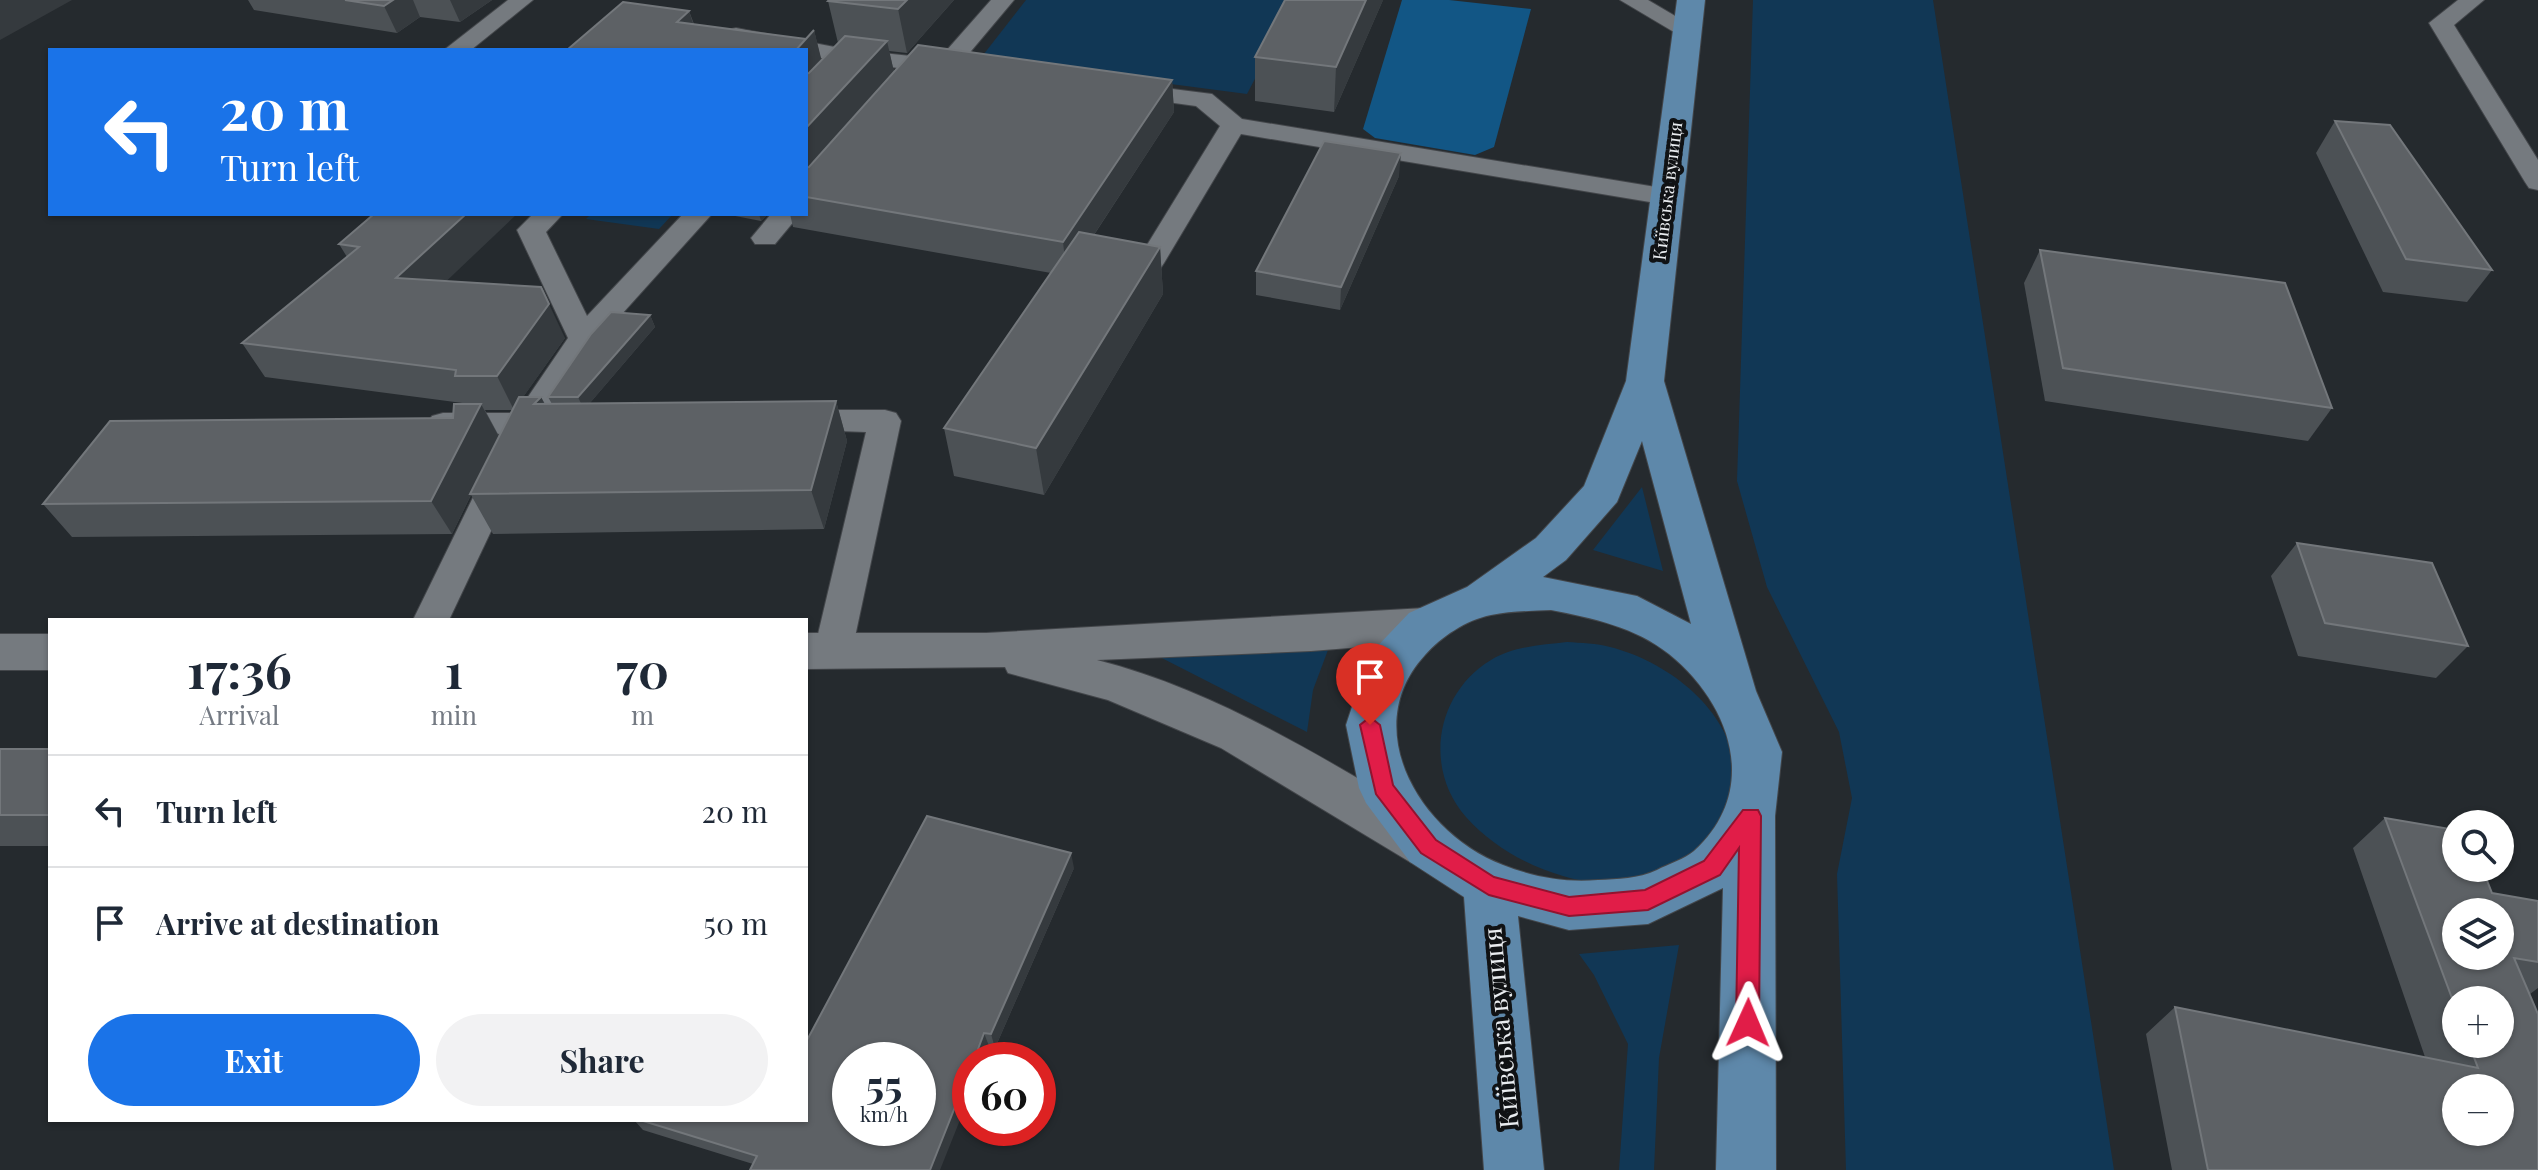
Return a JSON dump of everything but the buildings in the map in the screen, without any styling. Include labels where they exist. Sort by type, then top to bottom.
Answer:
[{"type":"main road","name":"Київська вулиця","points":[[1645,381],[1689,15]]},
{"type":"main road","points":[[1645,381],[1602,492],[1551,549],[1483,599],[1425,625],[1385,668],[1370,725],[1384,788],[1428,846],[1489,885],[1569,906],[1648,900],[1712,868],[1750,816]]},
{"type":"main road","points":[[1645,381],[1733,691],[1758,752],[1750,816],[1746,1170]]},
{"type":"main road","points":[[1483,599],[1551,593],[1621,608],[1684,641],[1733,691]]},
{"type":"main road","name":"Київська вулиця","points":[[1489,885],[1514,1170]]},
{"type":"street","points":[[819,651],[986,651],[1425,625]]},
{"type":"street","points":[[986,651],[1118,684],[1238,734],[1428,846]]},
{"type":"street","points":[[0,652],[48,652]]},
{"type":"lane","points":[[459,48],[522,0]]},
{"type":"lane","points":[[945,67],[1003,0]]},
{"type":"lane","points":[[1631,0],[1689,15]]},
{"type":"lane","points":[[2473,0],[2441,23],[2538,182]]},
{"type":"lane","points":[[723,48],[736,35],[803,48]]},
{"type":"lane","points":[[808,49],[975,71]]},
{"type":"lane","points":[[825,77],[845,56]]},
{"type":"lane","points":[[897,87],[918,64]]},
{"type":"lane","points":[[1096,86],[1203,99],[1234,125],[1668,197]]},
{"type":"lane","points":[[1150,263],[1234,125]]},
{"type":"lane","points":[[547,216],[531,230],[583,338]]},
{"type":"lane","points":[[432,618],[526,423],[583,338],[696,216]]},
{"type":"lane","points":[[765,238],[784,216]]},
{"type":"lane","points":[[760,422],[885,421],[819,651]]},
{"type":"lane","points":[[417,424],[589,423]]},
{"type":"shaded area","points":[[1026,0],[1296,0],[1247,94],[980,59]]},
{"type":"shaded area","points":[[1402,0],[1449,0],[1531,9],[1494,147],[1475,155],[1375,138],[1363,129]]},
{"type":"shaded area","points":[[1753,0],[1933,0],[2114,1170],[1846,1170],[1837,874],[1852,798],[1839,732],[1767,587],[1737,481]]},
{"type":"shaded area","points":[[589,216],[671,216],[659,229],[586,219]]},
{"type":"shaded area","points":[[1642,487],[1663,571],[1593,550]]},
{"type":"shaded area","points":[[1567,642],[1589,643],[1633,654],[1676,678],[1696,694],[1712,713],[1725,734],[1733,757],[1736,781],[1707,849],[1639,881],[1613,884],[1579,880],[1536,866],[1498,846],[1466,817],[1452,798],[1444,776],[1442,732],[1458,692],[1472,674],[1500,655],[1528,647]]},
{"type":"shaded area","points":[[1328,650],[1313,690],[1307,732],[1150,652]]},
{"type":"shaded area","points":[[1679,945],[1659,1058],[1654,1170],[1619,1170],[1628,1044],[1594,975],[1579,954]]},
{"type":"route","points":[[1370,725],[1384,788],[1428,846],[1489,885],[1569,906],[1648,900],[1712,868],[1750,816],[1748,1023]]}]
